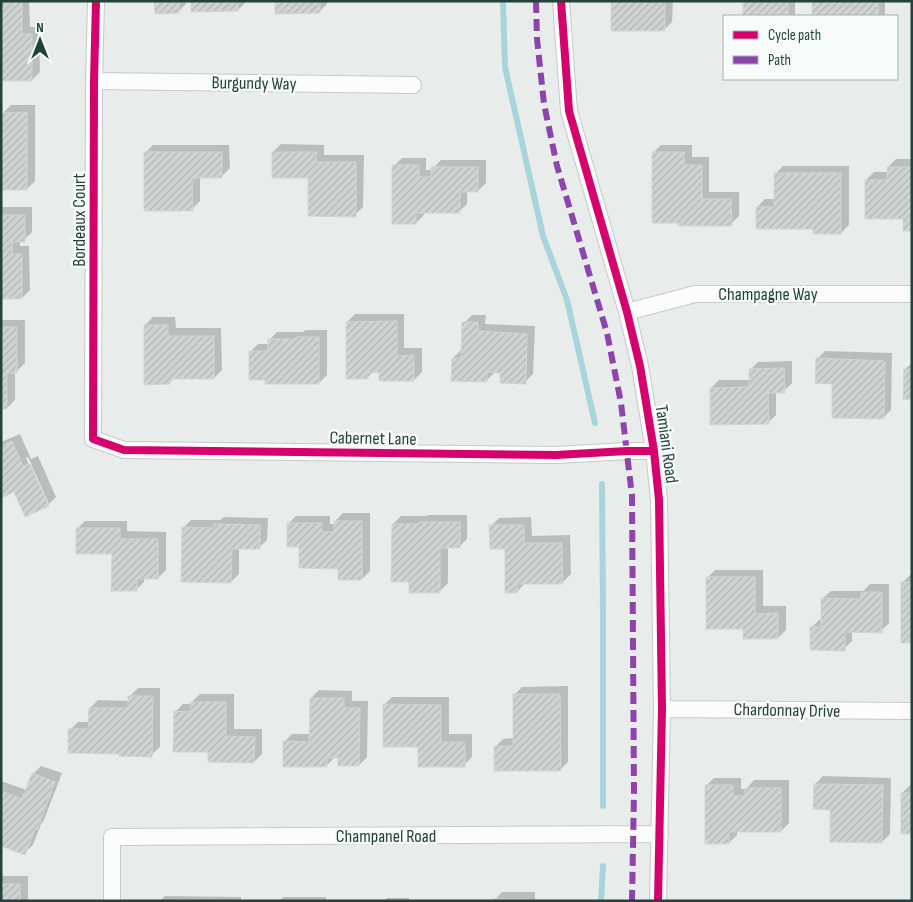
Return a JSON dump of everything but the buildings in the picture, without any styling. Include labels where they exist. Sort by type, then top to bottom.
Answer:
[{"type":"street","name":"Bordeaux Court","points":[[93,439],[96,1]]},
{"type":"street","name":"Tamiani Road","points":[[560,1],[569,112],[627,312],[640,366],[654,451],[659,500],[662,709],[658,901]]},
{"type":"street","name":"Burgundy Way","points":[[94,81],[413,85]]},
{"type":"street","name":"Champagne Way","points":[[627,312],[695,294],[912,294]]},
{"type":"street","name":"Cabernet Lane","points":[[93,439],[124,450],[546,455],[654,451]]},
{"type":"street","name":"Chardonnay Drive","points":[[662,709],[912,711]]},
{"type":"street","name":"Champanel Road","points":[[112,901],[112,838],[660,834]]},
{"type":"waterway","points":[[503,1],[505,67],[543,236],[567,300],[595,423]]},
{"type":"waterway","points":[[602,484],[603,806]]},
{"type":"waterway","points":[[601,901],[603,866]]},
{"type":"marked path","points":[[536,1],[537,39],[544,104],[557,166],[607,333],[621,403],[632,496],[634,792],[632,901]]},
{"type":"cycle path","points":[[96,1],[93,439],[124,450],[556,455],[654,451]]},
{"type":"cycle path","points":[[561,1],[569,111],[627,312],[640,366],[654,451],[659,500],[662,709],[658,901]]}]
